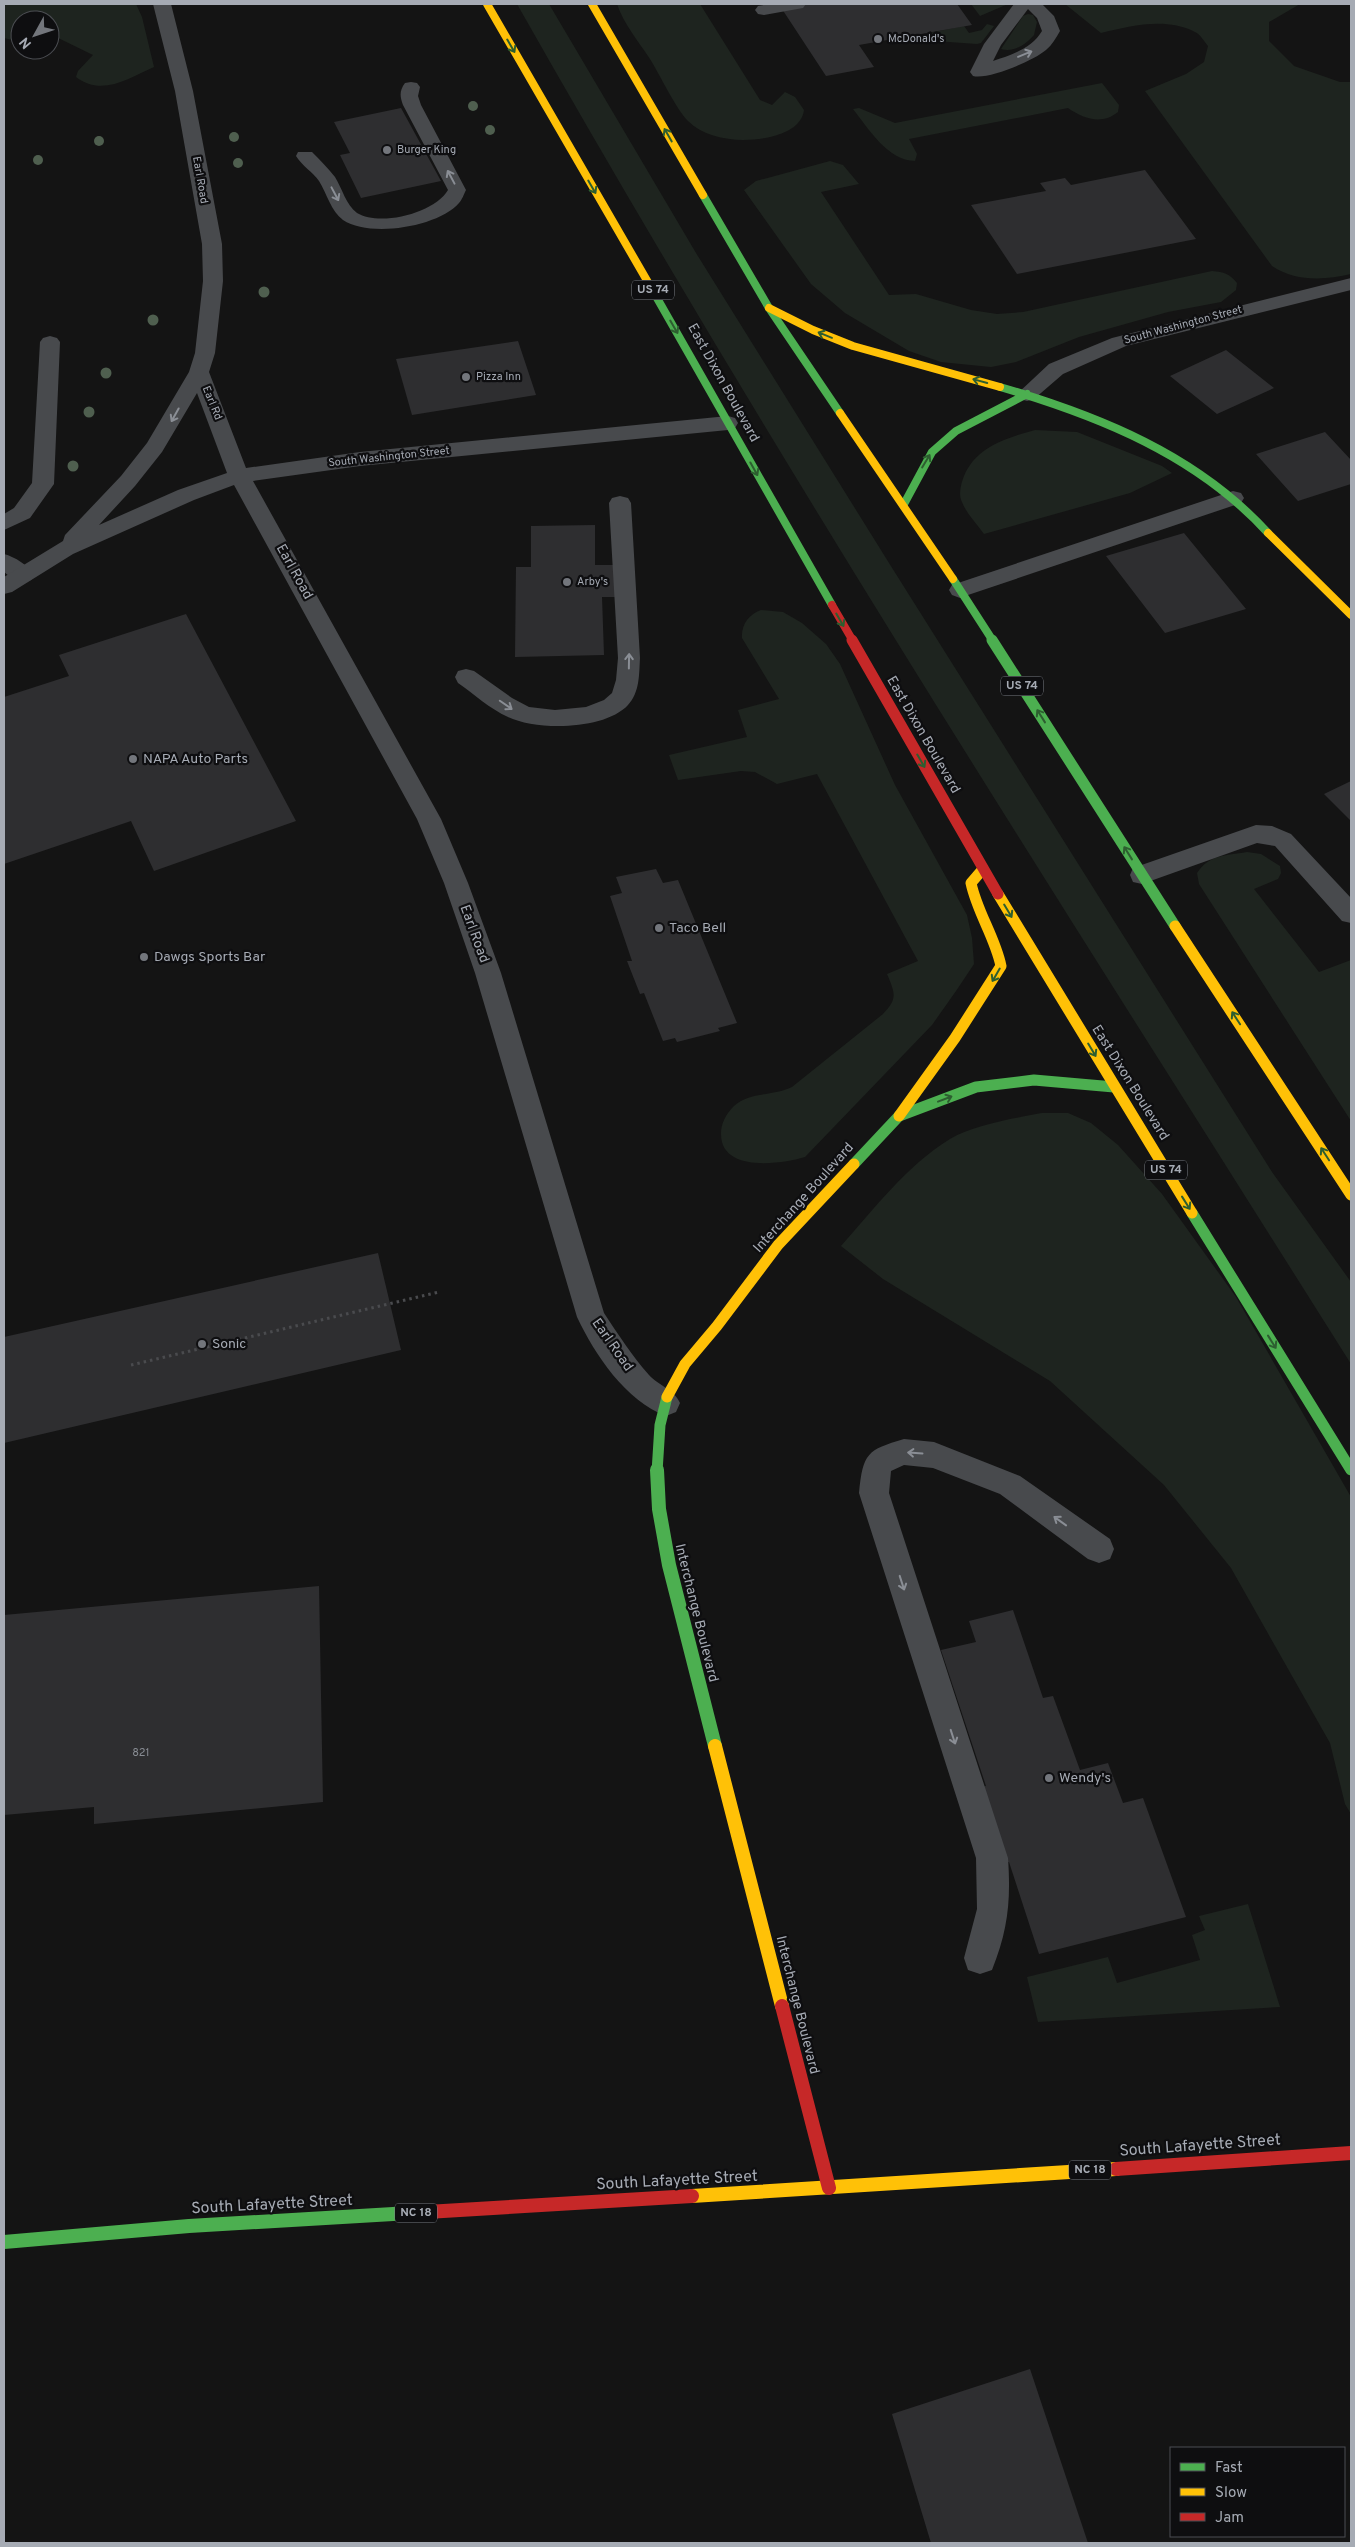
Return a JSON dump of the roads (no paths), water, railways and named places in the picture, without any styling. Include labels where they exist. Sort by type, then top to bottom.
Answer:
[{"type":"main road","name":"East Dixon Boulevard","points":[[487,4],[983,869],[1114,1087],[1351,1470]]},
{"type":"main road","name":"US 74","points":[[592,4],[769,308],[904,504],[1142,875],[1351,1195]]},
{"type":"main road","points":[[769,308],[813,330],[853,346],[1028,394],[1133,435],[1174,457],[1233,498],[1351,615]]},
{"type":"main road","points":[[904,504],[932,452],[956,431],[1028,394]]},
{"type":"main road","name":"Interchange Boulevard","points":[[829,2188],[663,1545],[655,1482],[660,1420],[670,1389],[685,1364],[717,1326],[778,1245],[899,1116],[964,1025],[1002,966],[998,942],[976,908],[972,896],[972,883],[983,869]]},
{"type":"main road","points":[[899,1116],[976,1086],[1034,1080],[1114,1087]]},
{"type":"main road","name":"South Lafayette Street","points":[[4,2242],[189,2226],[829,2188],[1351,2153]]},
{"type":"street","name":"Earl Road","points":[[162,4],[184,91],[212,244],[213,281],[206,329]]},
{"type":"street","points":[[764,10],[797,4]]},
{"type":"street","points":[[1023,4],[993,44],[980,72],[1034,51],[1048,40],[1051,31],[1045,16],[1032,4]]},
{"type":"street","points":[[304,156],[326,177],[346,213],[352,219],[365,223],[388,222],[416,218],[440,210],[450,203],[457,190],[412,105],[411,87]]},
{"type":"street","name":"South Washington Street","points":[[1028,394],[1056,369],[1119,342],[1280,300],[1351,284]]},
{"type":"street","name":"Earl Rd","points":[[206,329],[205,353],[199,372],[239,476]]},
{"type":"street","points":[[4,523],[22,513],[43,484],[50,342]]},
{"type":"street","name":"South Washington Street","points":[[65,549],[128,481],[155,446],[199,372]]},
{"type":"street","name":"South Washington Street","points":[[4,587],[65,549],[186,495],[239,476],[360,459],[728,423]]},
{"type":"street","name":"Earl Road","points":[[239,476],[429,819],[456,883],[488,974],[591,1317],[613,1351],[641,1386],[666,1404]]},
{"type":"street","points":[[960,590],[1233,498]]},
{"type":"street","points":[[466,677],[518,713],[529,716],[590,715],[609,709],[620,699],[628,682],[629,658],[620,503]]},
{"type":"street","points":[[4,561],[23,575]]},
{"type":"street","points":[[1142,875],[1256,834],[1272,835],[1283,840],[1351,914]]},
{"type":"street","points":[[980,1958],[991,1929],[995,1906],[992,1858],[874,1493],[878,1465],[885,1458],[904,1452],[934,1454],[1010,1485],[1099,1549]]},
{"type":"place","name":"McDonald's","points":[[878,39]]},
{"type":"place","name":"Burger King","points":[[387,150]]},
{"type":"place","name":"Pizza Inn","points":[[466,377]]},
{"type":"place","name":"Arby's","points":[[567,582]]},
{"type":"place","name":"NAPA Auto Parts","points":[[133,759]]},
{"type":"place","name":"Taco Bell","points":[[659,928]]},
{"type":"place","name":"Dawgs Sports Bar","points":[[144,957]]},
{"type":"place","name":"Sonic","points":[[202,1344]]},
{"type":"place","name":"Wendy's","points":[[1049,1778]]}]
